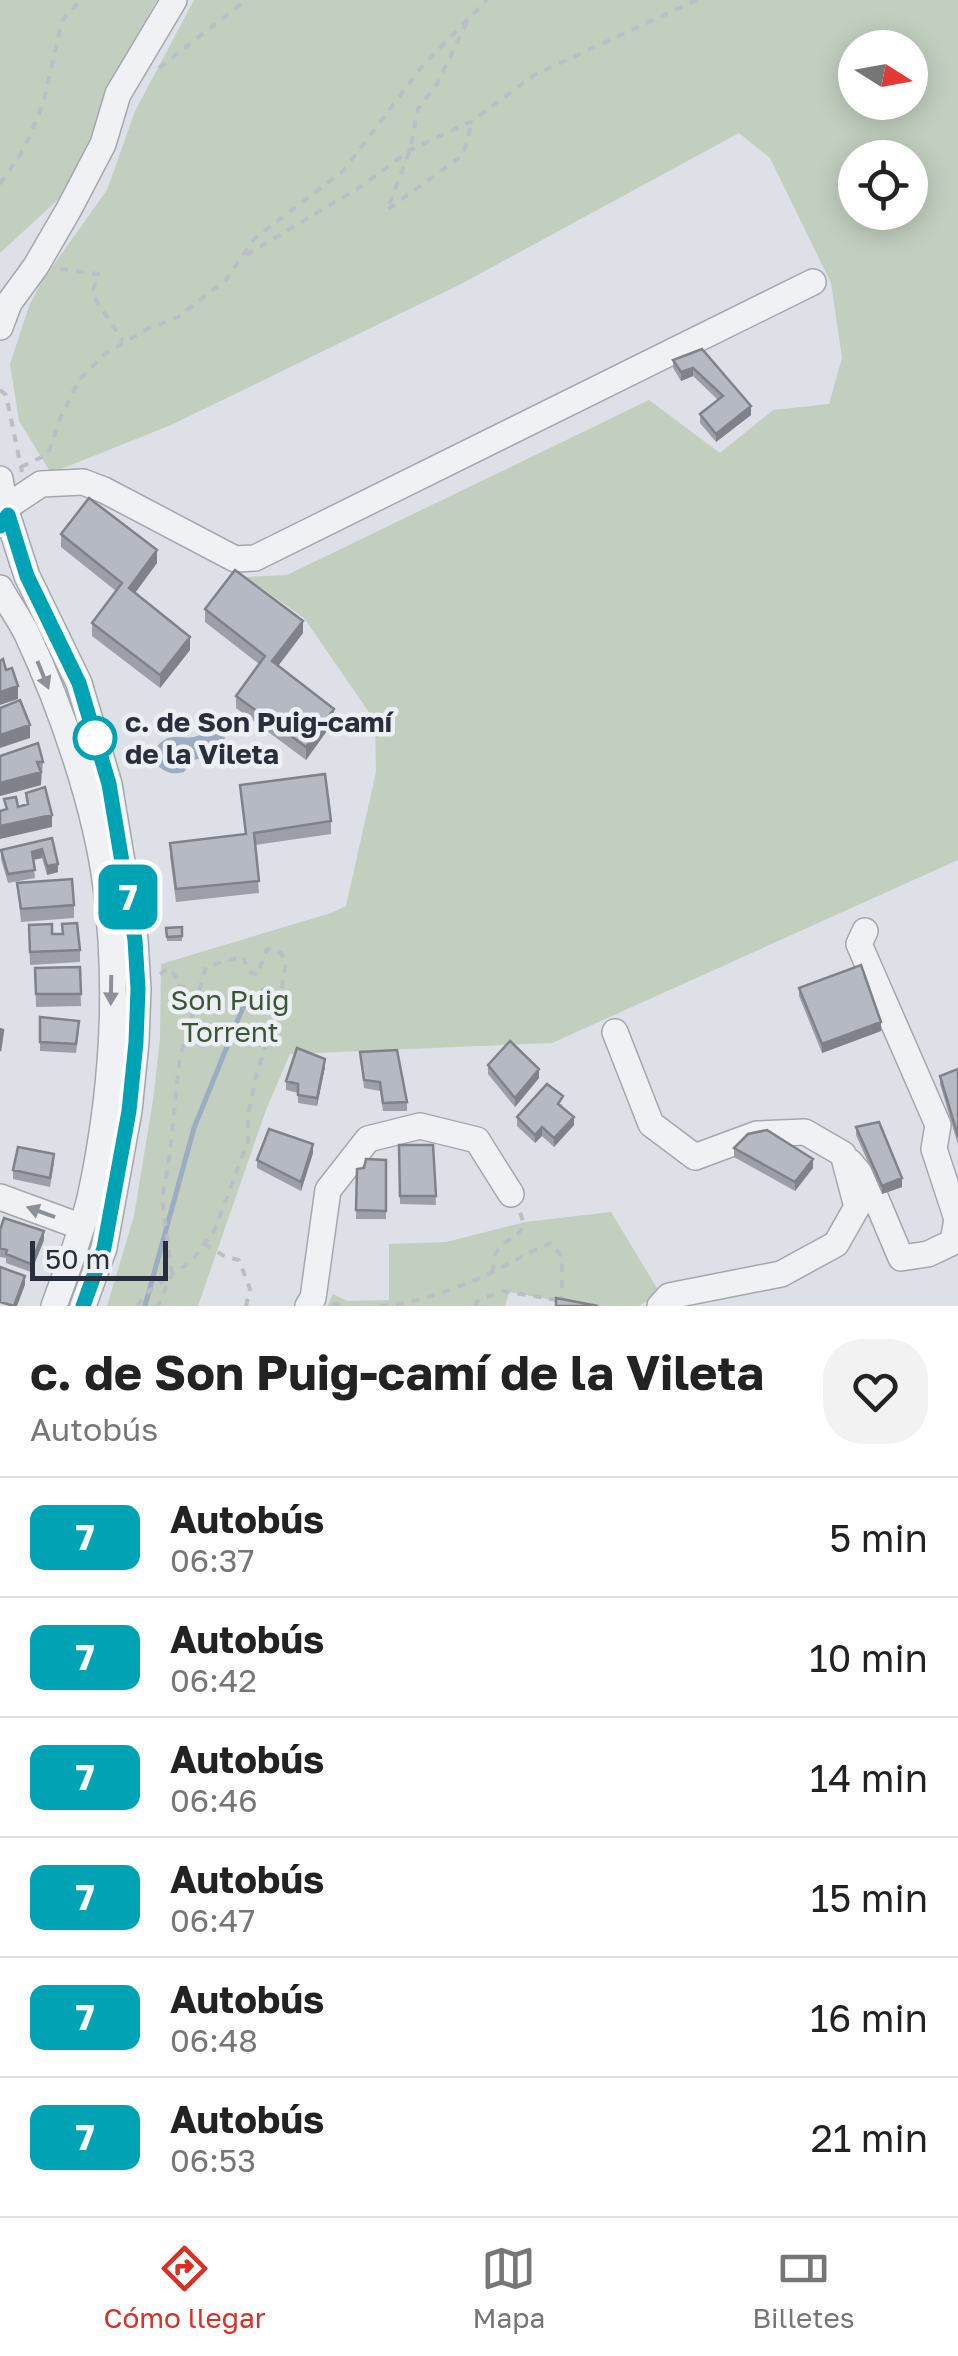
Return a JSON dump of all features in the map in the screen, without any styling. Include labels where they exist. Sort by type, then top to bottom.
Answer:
[{"type":"street","points":[[0,327],[9,303],[36,266],[104,144],[118,94],[174,0]]},
{"type":"street","points":[[4,516],[40,484],[83,482],[235,559],[254,558],[813,282]]},
{"type":"street","points":[[10,472],[4,516],[27,576],[79,683],[109,784],[135,940],[138,989],[129,1111],[104,1248],[82,1306]]},
{"type":"street","points":[[0,545],[27,576]]},
{"type":"street","points":[[1,590],[26,632],[86,790],[106,885],[112,990],[107,1094],[90,1196],[54,1306]]},
{"type":"street","points":[[615,1032],[651,1124],[695,1157],[757,1134],[805,1132],[843,1154],[870,1187],[901,1258],[928,1254],[953,1242],[957,1219],[934,1149],[938,1125],[859,944],[865,931]]},
{"type":"street","points":[[308,1306],[313,1298],[328,1190],[368,1140],[420,1126],[477,1140],[511,1194]]},
{"type":"street","points":[[660,1306],[669,1296],[781,1274],[836,1244],[857,1207],[843,1154]]},
{"type":"street","points":[[0,1197],[82,1226]]},
{"type":"path","points":[[0,184],[24,149],[43,104],[62,20],[80,0]]},
{"type":"path","points":[[152,73],[246,0]]},
{"type":"path","points":[[10,472],[48,454],[59,421],[80,380],[105,354],[144,330],[178,318],[226,280],[254,239],[344,171],[424,64],[487,0]]},
{"type":"path","points":[[242,257],[360,187],[410,150],[472,121],[534,75],[697,0]]},
{"type":"path","points":[[469,18],[437,84],[418,109],[410,150],[387,210],[463,155],[472,121]]},
{"type":"path","points":[[36,266],[98,274],[92,294],[124,342]]},
{"type":"path","points":[[0,390],[6,395],[10,472],[29,493]]},
{"type":"path","points":[[137,1306],[150,1290],[172,1274],[191,1262],[215,1229],[248,1141],[248,1116],[257,1073],[280,1005],[286,962],[281,953],[267,950],[257,976],[248,971],[242,956],[206,967],[180,1056],[162,1198],[172,1274],[158,1306]]},
{"type":"path","points":[[160,974],[170,968],[177,986],[198,994]]},
{"type":"path","points":[[492,1272],[494,1256],[523,1228],[524,1222]]},
{"type":"path","points":[[204,1244],[239,1260],[250,1290],[246,1306]]},
{"type":"path","points":[[380,1306],[415,1303],[551,1244],[562,1257],[562,1301]]},
{"type":"path","points":[[475,1306],[503,1290],[575,1304]]},
{"type":"green space","points":[[0,0],[157,0],[63,195],[0,253]]},
{"type":"green space","name":"Son Puig Torrent","points":[[194,0],[958,0],[958,860],[552,1043],[290,1054],[266,1110],[198,1306],[107,1306],[134,1216],[153,1100],[160,1038],[161,964],[346,906],[376,772],[375,721],[304,618],[246,577],[287,575],[649,400],[720,453],[773,410],[829,404],[842,358],[831,283],[770,158],[739,133],[461,284],[171,425],[51,473],[19,421],[10,364],[29,306],[42,281],[107,190],[135,111]]},
{"type":"green space","points":[[611,1212],[660,1293],[639,1306],[585,1306],[509,1292],[505,1306],[327,1306],[333,1294],[347,1301],[389,1300],[389,1244],[446,1242],[525,1222]]},
{"type":"water","points":[[208,730],[225,737],[221,752],[191,761],[180,773],[170,773],[158,766],[155,749],[161,742]]},
{"type":"building","points":[[702,349],[751,406],[716,434],[700,414],[723,396],[693,368],[681,372],[673,360]]},
{"type":"building","points":[[89,498],[157,550],[129,588],[190,637],[160,675],[92,623],[122,583],[61,534]]},
{"type":"building","points":[[235,570],[303,621],[272,661],[334,709],[306,747],[236,696],[265,656],[205,609]]},
{"type":"building","points":[[3,659],[6,670],[12,668],[18,686],[0,692],[0,661]]},
{"type":"building","points":[[20,700],[30,725],[0,735],[0,708]]},
{"type":"building","points":[[38,743],[43,762],[37,762],[41,772],[0,783],[0,756]]},
{"type":"building","points":[[325,774],[331,821],[254,833],[259,881],[176,889],[170,843],[246,834],[240,785]]},
{"type":"building","points":[[45,787],[52,815],[0,826],[0,811],[7,809],[4,799],[16,797],[18,807],[28,804],[26,793]]},
{"type":"building","points":[[52,838],[58,864],[47,866],[42,849],[32,852],[35,870],[8,874],[1,850]]},
{"type":"building","points":[[72,879],[74,905],[21,909],[17,883]]},
{"type":"building","points":[[77,923],[80,950],[30,952],[29,925],[52,924],[52,934],[63,934],[62,924]]},
{"type":"building","points":[[182,927],[182,936],[167,937],[166,928]]},
{"type":"building","points":[[861,965],[881,1022],[822,1044],[799,988]]},
{"type":"building","points":[[80,967],[81,994],[36,994],[35,968]]},
{"type":"building","points":[[40,1017],[79,1021],[76,1044],[40,1042]]},
{"type":"building","points":[[510,1041],[539,1069],[515,1098],[488,1065]]},
{"type":"building","points":[[297,1048],[325,1059],[317,1098],[298,1095],[298,1084],[286,1081]]},
{"type":"building","points":[[397,1050],[407,1102],[383,1103],[380,1082],[364,1080],[360,1052]]},
{"type":"building","points":[[958,1069],[958,1136],[940,1076]]},
{"type":"building","points":[[547,1084],[563,1096],[558,1104],[574,1117],[554,1138],[542,1127],[535,1135],[517,1117]]},
{"type":"building","points":[[879,1122],[902,1178],[882,1186],[856,1127]]},
{"type":"building","points":[[269,1129],[313,1144],[301,1182],[257,1160]]},
{"type":"building","points":[[767,1130],[813,1159],[795,1182],[734,1148],[748,1134]]},
{"type":"building","points":[[399,1145],[433,1145],[436,1196],[400,1196]]},
{"type":"building","points":[[18,1147],[54,1154],[50,1178],[13,1170]]},
{"type":"building","points":[[366,1159],[386,1160],[386,1211],[356,1210],[357,1169],[364,1168]]},
{"type":"building","points":[[4,1218],[44,1231],[31,1264],[0,1248]]},
{"type":"building","points":[[0,1267],[25,1276],[14,1306],[0,1302]]},
{"type":"building","points":[[556,1298],[598,1306],[556,1306]]},
{"type":"waterway","points":[[145,1306],[194,1128],[243,1007],[266,989]]},
{"type":"bus line","name":"7","points":[[0,526],[8,515],[27,576],[79,683],[109,784],[135,940],[138,989],[129,1111],[104,1248],[83,1306]]},
{"type":"place","name":"c. de Son Puig-camí de la Vileta","points":[[95,738]]}]
